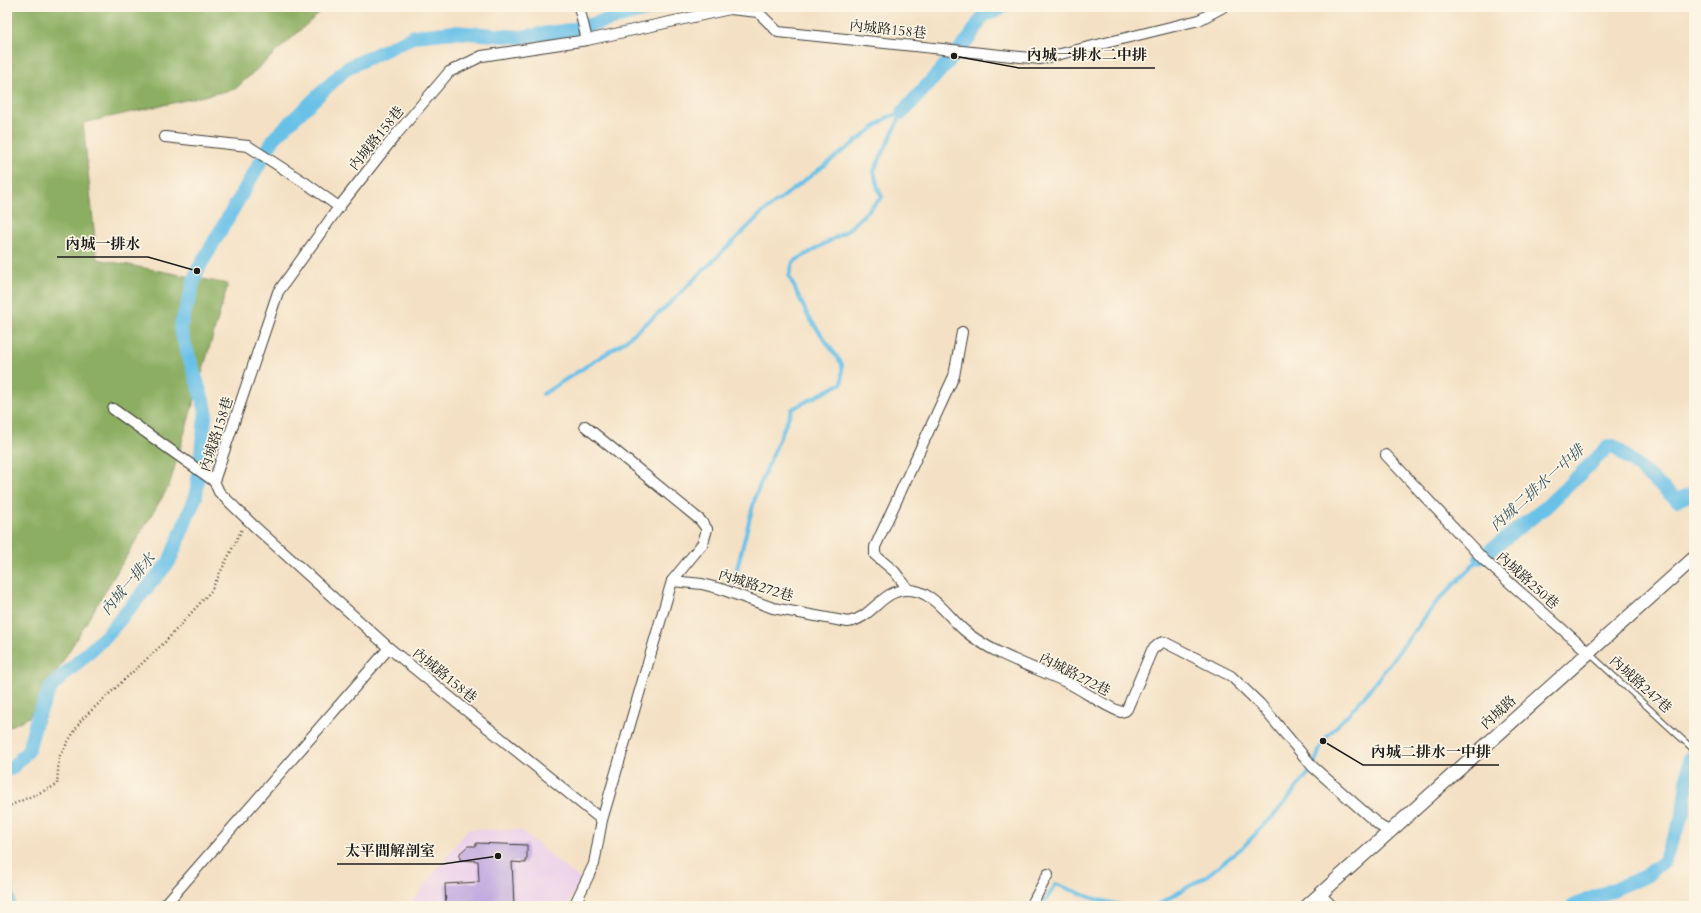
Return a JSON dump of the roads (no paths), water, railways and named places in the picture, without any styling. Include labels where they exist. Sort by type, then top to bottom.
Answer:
[{"type":"street","name":"內城路158巷","points":[[602,820],[389,648],[247,519],[219,492],[211,478],[278,292],[339,207],[395,136],[449,72],[482,56],[730,9],[758,12],[778,32],[1040,58],[1199,20],[1223,7]]},
{"type":"street","points":[[580,12],[586,36]]},
{"type":"street","points":[[165,137],[248,146],[339,207]]},
{"type":"street","points":[[908,589],[894,571],[875,555],[875,547],[954,376],[962,332]]},
{"type":"street","points":[[113,409],[211,478]]},
{"type":"street","points":[[574,906],[594,864],[602,820],[672,581],[703,543],[707,529],[700,520],[585,426]]},
{"type":"street","name":"內城路250巷","points":[[1386,455],[1484,560],[1588,652]]},
{"type":"street","name":"內城路","points":[[1307,906],[1694,558]]},
{"type":"street","name":"內城路272巷","points":[[672,581],[702,584],[772,608],[848,622],[860,619],[883,598],[895,592],[908,589],[925,594],[964,630],[981,643],[1069,684],[1121,712],[1125,711],[1127,708],[1152,650],[1160,643],[1164,642],[1231,676],[1260,704],[1313,767],[1380,826],[1389,831]]},
{"type":"street","points":[[164,906],[389,648]]},
{"type":"street","points":[[1031,906],[1048,874]]},
{"type":"street","points":[[1320,894],[1332,906]]},
{"type":"lane","name":"內城路247巷","points":[[1588,652],[1694,750]]},
{"type":"waterway","name":"內城一排水","points":[[7,770],[11,769],[28,751],[37,718],[51,687],[106,636],[169,562],[196,496],[206,410],[180,329],[197,271],[275,137],[347,68],[415,36],[454,32],[521,37],[570,30],[657,7]]},
{"type":"waterway","points":[[902,113],[968,40],[983,16],[1002,7]]},
{"type":"waterway","points":[[1317,10],[1321,7]]},
{"type":"waterway","points":[[543,394],[621,344],[666,307],[762,213],[888,117],[902,113]]},
{"type":"waterway","points":[[733,584],[756,494],[792,409],[842,383],[842,364],[808,316],[789,276],[793,262],[847,231],[882,197],[878,189],[874,171],[902,113]]},
{"type":"waterway","name":"內城二排水一中排","points":[[1480,558],[1546,507],[1608,447],[1614,446],[1677,500],[1694,493]]},
{"type":"waterway","name":"內城二排水一中排","points":[[1156,906],[1205,877],[1243,847],[1277,812],[1308,774],[1315,762],[1323,741],[1364,697],[1435,604],[1480,558]]},
{"type":"waterway","points":[[1573,906],[1646,876],[1664,861],[1683,814],[1690,758],[1694,753]]},
{"type":"waterway","name":"內城二排水一中排","points":[[1042,906],[1056,884],[1095,899],[1124,906]]},
{"type":"waterway","points":[[7,888],[9,906]]},
{"type":"place","name":"內城一排水二中排","points":[[954,56]]},
{"type":"place","name":"內城一排水","points":[[197,271]]},
{"type":"place","name":"內城二排水一中排","points":[[1323,741]]},
{"type":"place","name":"太平間解剖室","points":[[498,856]]}]
